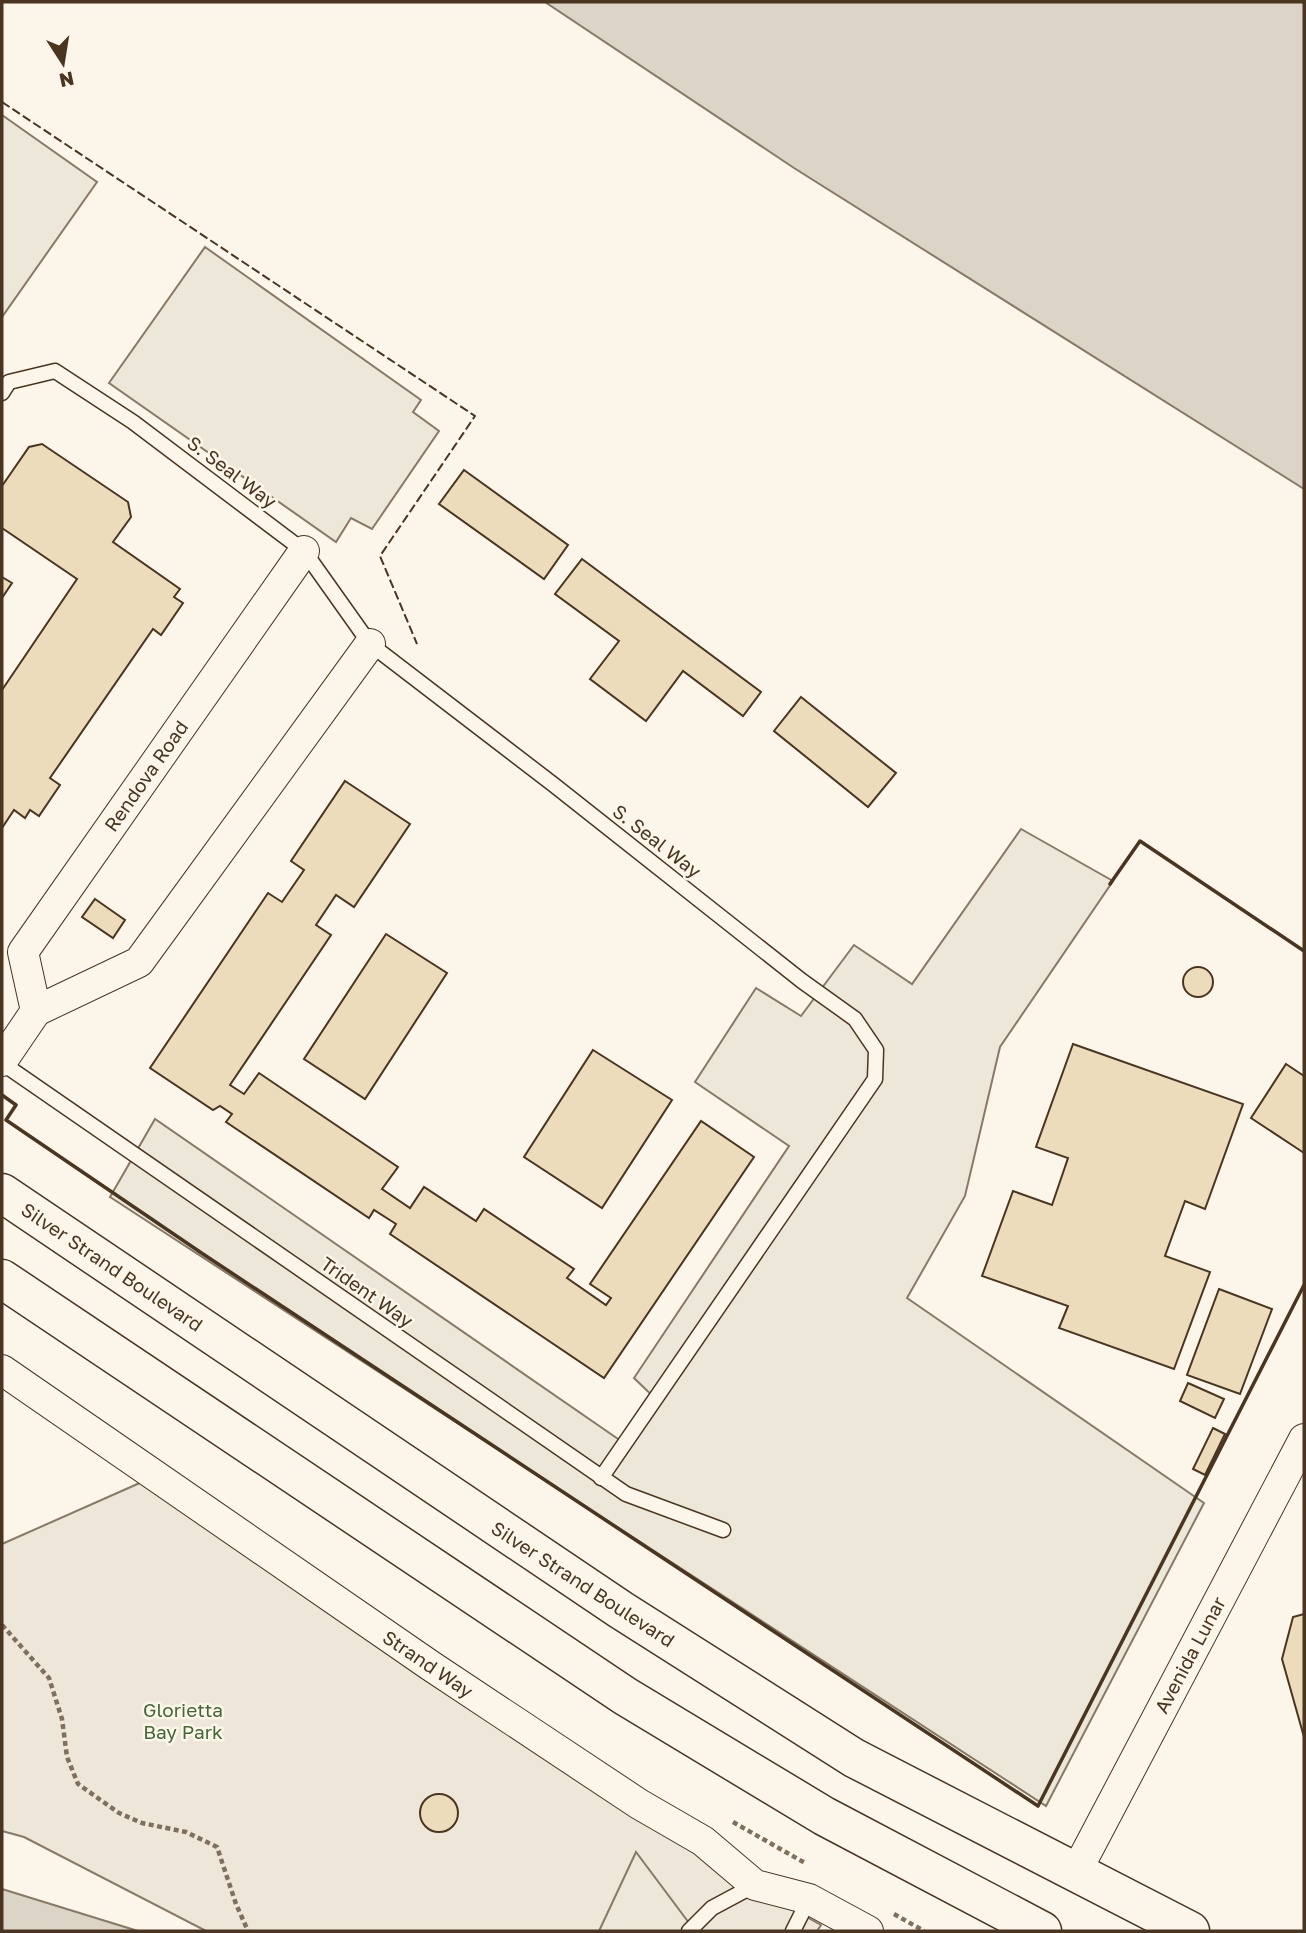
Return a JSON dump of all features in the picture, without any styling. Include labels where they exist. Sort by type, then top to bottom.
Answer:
[{"type":"highway","name":"Silver Strand Boulevard","points":[[2,1193],[621,1610],[854,1758],[1190,1931]]},
{"type":"highway","points":[[2,1279],[625,1696],[824,1816],[1042,1931]]},
{"type":"street","name":"Rendova Road","points":[[36,1011],[23,953],[304,551]]},
{"type":"street","points":[[2,1062],[36,1011],[139,962],[370,644]]},
{"type":"street","name":"Strand Way","points":[[2,1370],[443,1674],[639,1804],[703,1841],[755,1885],[878,1921]]},
{"type":"street","name":"Avenida Lunar","points":[[1076,1872],[1304,1439]]},
{"type":"lane","name":"S. Seal Way","points":[[6,388],[55,371],[133,422],[304,551],[370,644],[802,981],[855,1019],[876,1051],[875,1079],[601,1478]]},
{"type":"lane","name":"Trident Way","points":[[2,1062],[601,1478],[626,1494],[723,1530]]},
{"type":"lane","points":[[690,1931],[712,1908],[755,1885]]},
{"type":"lane","points":[[793,1931],[809,1899]]},
{"type":"path","points":[[2,1625],[48,1678],[62,1719],[67,1758],[78,1784],[118,1813],[142,1823],[186,1832],[217,1847],[248,1931]]},
{"type":"path","points":[[732,1821],[816,1869]]},
{"type":"path","points":[[878,1921],[924,1931]]},
{"type":"green space","name":"Glorietta Bay Park","points":[[142,1482],[721,1869],[821,1925],[817,1931],[206,1931],[24,1837],[2,1831],[2,1544]]},
{"type":"shaded area","points":[[545,2],[1304,2],[1304,489],[794,168]]},
{"type":"shaded area","points":[[2,115],[97,182],[2,317]]},
{"type":"shaded area","points":[[205,247],[421,400],[413,412],[439,431],[372,529],[351,518],[336,542],[109,383]]},
{"type":"shaded area","points":[[1021,829],[1113,881],[1000,1047],[965,1196],[907,1298],[1204,1503],[1046,1806],[110,1197],[155,1119],[621,1441],[659,1402],[634,1378],[789,1146],[695,1082],[756,988],[801,1016],[854,945],[912,984]]},
{"type":"shaded area","points":[[636,1852],[695,1931],[599,1931]]},
{"type":"shaded area","points":[[2,1889],[138,1931],[2,1931]]},
{"type":"building","points":[[42,444],[128,502],[131,517],[113,542],[180,589],[174,597],[183,603],[161,635],[153,629],[50,778],[60,785],[39,816],[30,810],[25,818],[14,810],[2,828],[2,690],[77,579],[2,528],[2,486],[29,447]]},
{"type":"building","points":[[464,470],[568,545],[544,579],[439,504]]},
{"type":"building","points":[[582,559],[761,692],[743,716],[683,671],[646,721],[590,679],[619,641],[555,594]]},
{"type":"building","points":[[2,577],[12,583],[2,598]]},
{"type":"building","points":[[801,697],[896,773],[868,807],[774,731]]},
{"type":"building","points":[[345,781],[410,824],[354,907],[336,895],[316,925],[331,935],[230,1085],[244,1094],[259,1073],[398,1167],[382,1189],[410,1208],[424,1187],[476,1221],[484,1209],[574,1269],[567,1278],[606,1305],[611,1298],[590,1284],[701,1121],[754,1157],[604,1378],[390,1234],[396,1224],[374,1210],[369,1218],[226,1122],[232,1114],[220,1106],[213,1110],[150,1068],[268,893],[282,902],[304,870],[291,861]]},
{"type":"building","points":[[95,899],[125,920],[113,938],[82,917]]},
{"type":"building","points":[[386,934],[447,973],[365,1099],[304,1059]]},
{"type":"building","points":[[1198,967],[1209,971],[1213,982],[1209,993],[1198,997],[1187,993],[1183,982],[1187,971]]},
{"type":"building","points":[[1073,1044],[1243,1104],[1205,1209],[1185,1201],[1165,1256],[1210,1272],[1174,1369],[1059,1328],[1068,1306],[982,1276],[1013,1191],[1052,1205],[1068,1158],[1036,1147]]},
{"type":"building","points":[[593,1050],[672,1100],[602,1208],[524,1157]]},
{"type":"building","points":[[1286,1064],[1304,1076],[1304,1153],[1251,1118]]},
{"type":"building","points":[[1219,1289],[1272,1309],[1240,1394],[1187,1375]]},
{"type":"building","points":[[1188,1383],[1224,1399],[1215,1418],[1180,1401]]},
{"type":"building","points":[[1213,1428],[1225,1434],[1205,1475],[1193,1469]]},
{"type":"building","points":[[1304,1614],[1304,1737],[1282,1659],[1293,1617]]},
{"type":"building","points":[[439,1794],[452,1800],[458,1813],[452,1826],[439,1832],[426,1826],[420,1813],[426,1800]]},
{"type":"fence","points":[[2,102],[475,416],[380,556],[417,644]]},
{"type":"wall","points":[[1110,884],[1140,841],[1304,951]]},
{"type":"wall","points":[[2,1095],[16,1105],[6,1120],[203,1254],[1038,1806],[1304,1285]]}]
